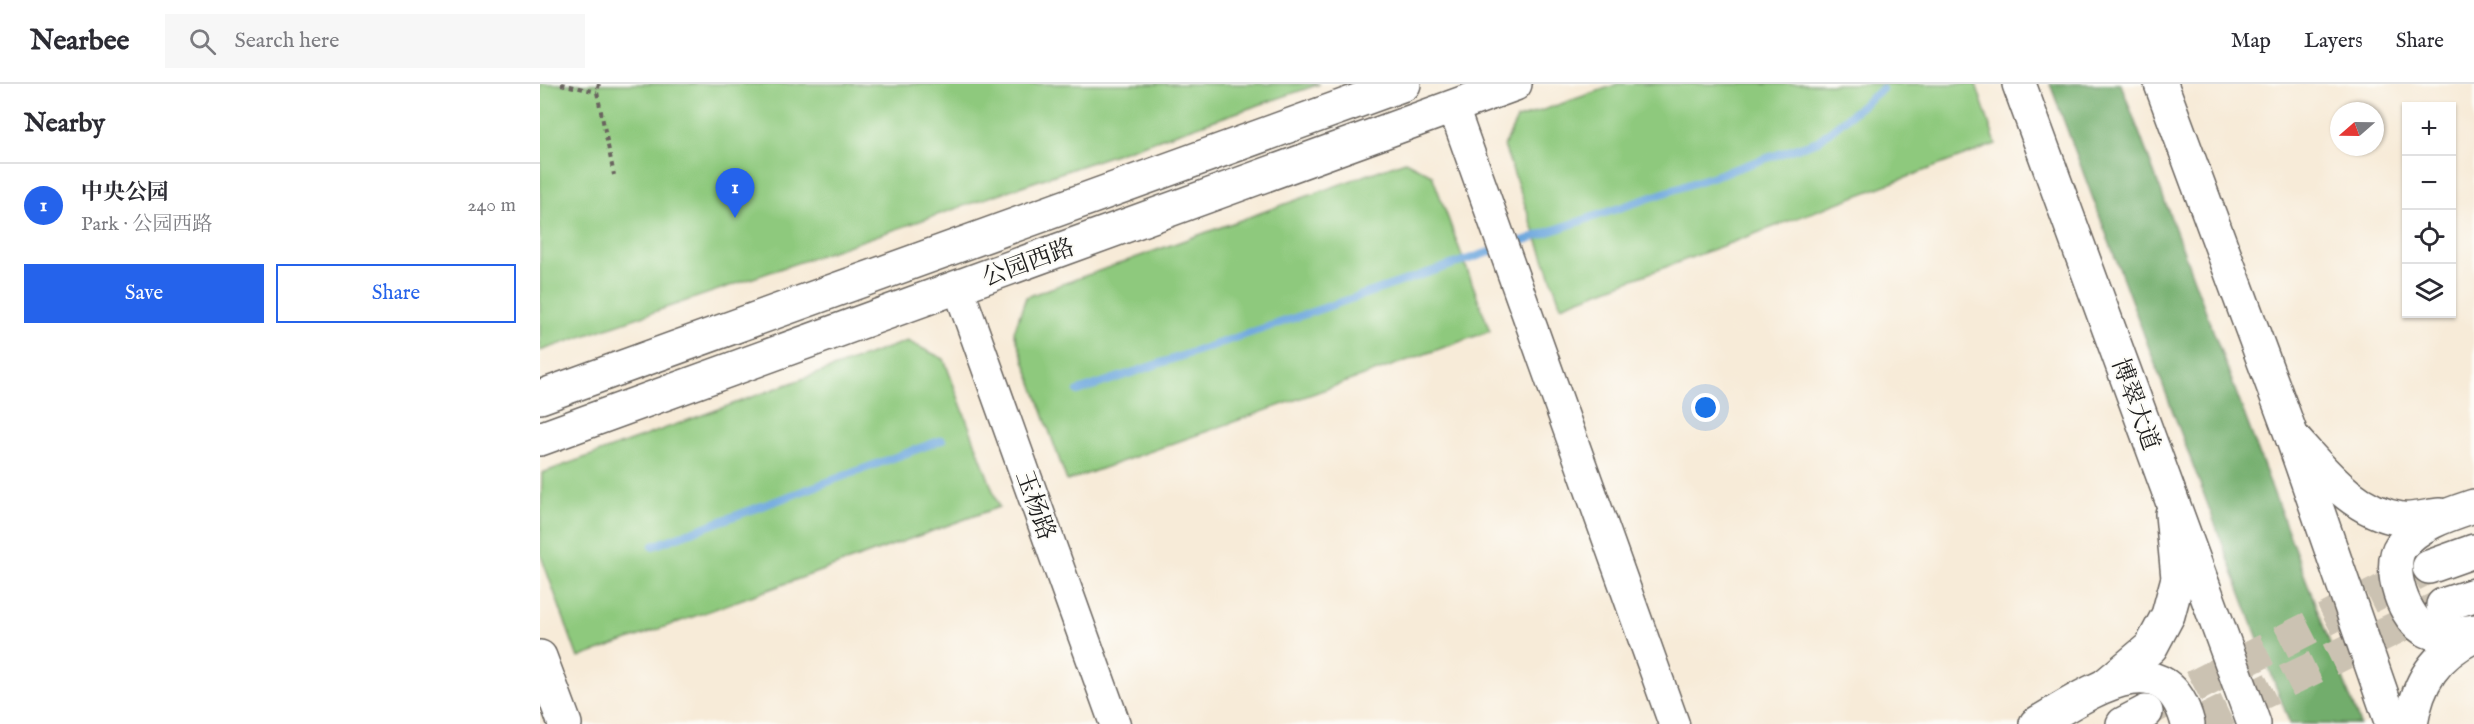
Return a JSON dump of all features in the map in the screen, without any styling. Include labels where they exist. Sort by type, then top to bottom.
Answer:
[{"type":"main road","name":"公园西路","points":[[540,397],[1404,84]]},
{"type":"main road","name":"公园西路","points":[[540,439],[1515,84]]},
{"type":"main road","name":"博翠大道","points":[[2019,84],[2254,724]]},
{"type":"main road","points":[[2161,84],[2292,437],[2392,724]]},
{"type":"main road","points":[[2292,437],[2352,500],[2377,513],[2404,519],[2462,510]]},
{"type":"main road","points":[[2036,724],[2107,684],[2151,647],[2168,615],[2178,578],[2170,494]]},
{"type":"main road","points":[[2462,510],[2413,533],[2400,547],[2395,568],[2401,596],[2412,619],[2428,631],[2448,635],[2474,631]]},
{"type":"main road","points":[[2429,567],[2474,551]]},
{"type":"main road","points":[[2443,605],[2474,595]]},
{"type":"main road","points":[[2411,724],[2419,690],[2436,664],[2454,646],[2474,636]]},
{"type":"main road","points":[[540,657],[565,724]]},
{"type":"main road","points":[[2107,684],[2133,677],[2152,678],[2171,690],[2184,711],[2188,724]]},
{"type":"street","points":[[1453,107],[1674,724]]},
{"type":"street","name":"玉杨路","points":[[958,287],[1115,724]]},
{"type":"path","points":[[561,84],[597,92]]},
{"type":"path","points":[[599,84],[597,92],[614,175]]},
{"type":"green space","points":[[540,84],[1320,84],[540,351]]},
{"type":"green space","points":[[1618,84],[1976,84],[1996,144],[1561,306],[1504,146],[1517,119]]},
{"type":"green space","points":[[2050,84],[2121,84],[2360,724],[2290,724]]},
{"type":"green space","points":[[1405,161],[1432,175],[1490,331],[1067,481],[1014,332],[1026,297]]},
{"type":"green space","points":[[907,341],[944,359],[999,507],[578,658],[540,553],[542,473]]},
{"type":"waterway","points":[[1078,391],[1818,141],[1882,89]]},
{"type":"waterway","points":[[653,546],[942,440]]},
{"type":"tunnel","points":[[2150,709],[2429,567]]},
{"type":"tunnel","points":[[2198,724],[2439,607]]},
{"type":"place","name":"中央公园","points":[[735,218]]}]
